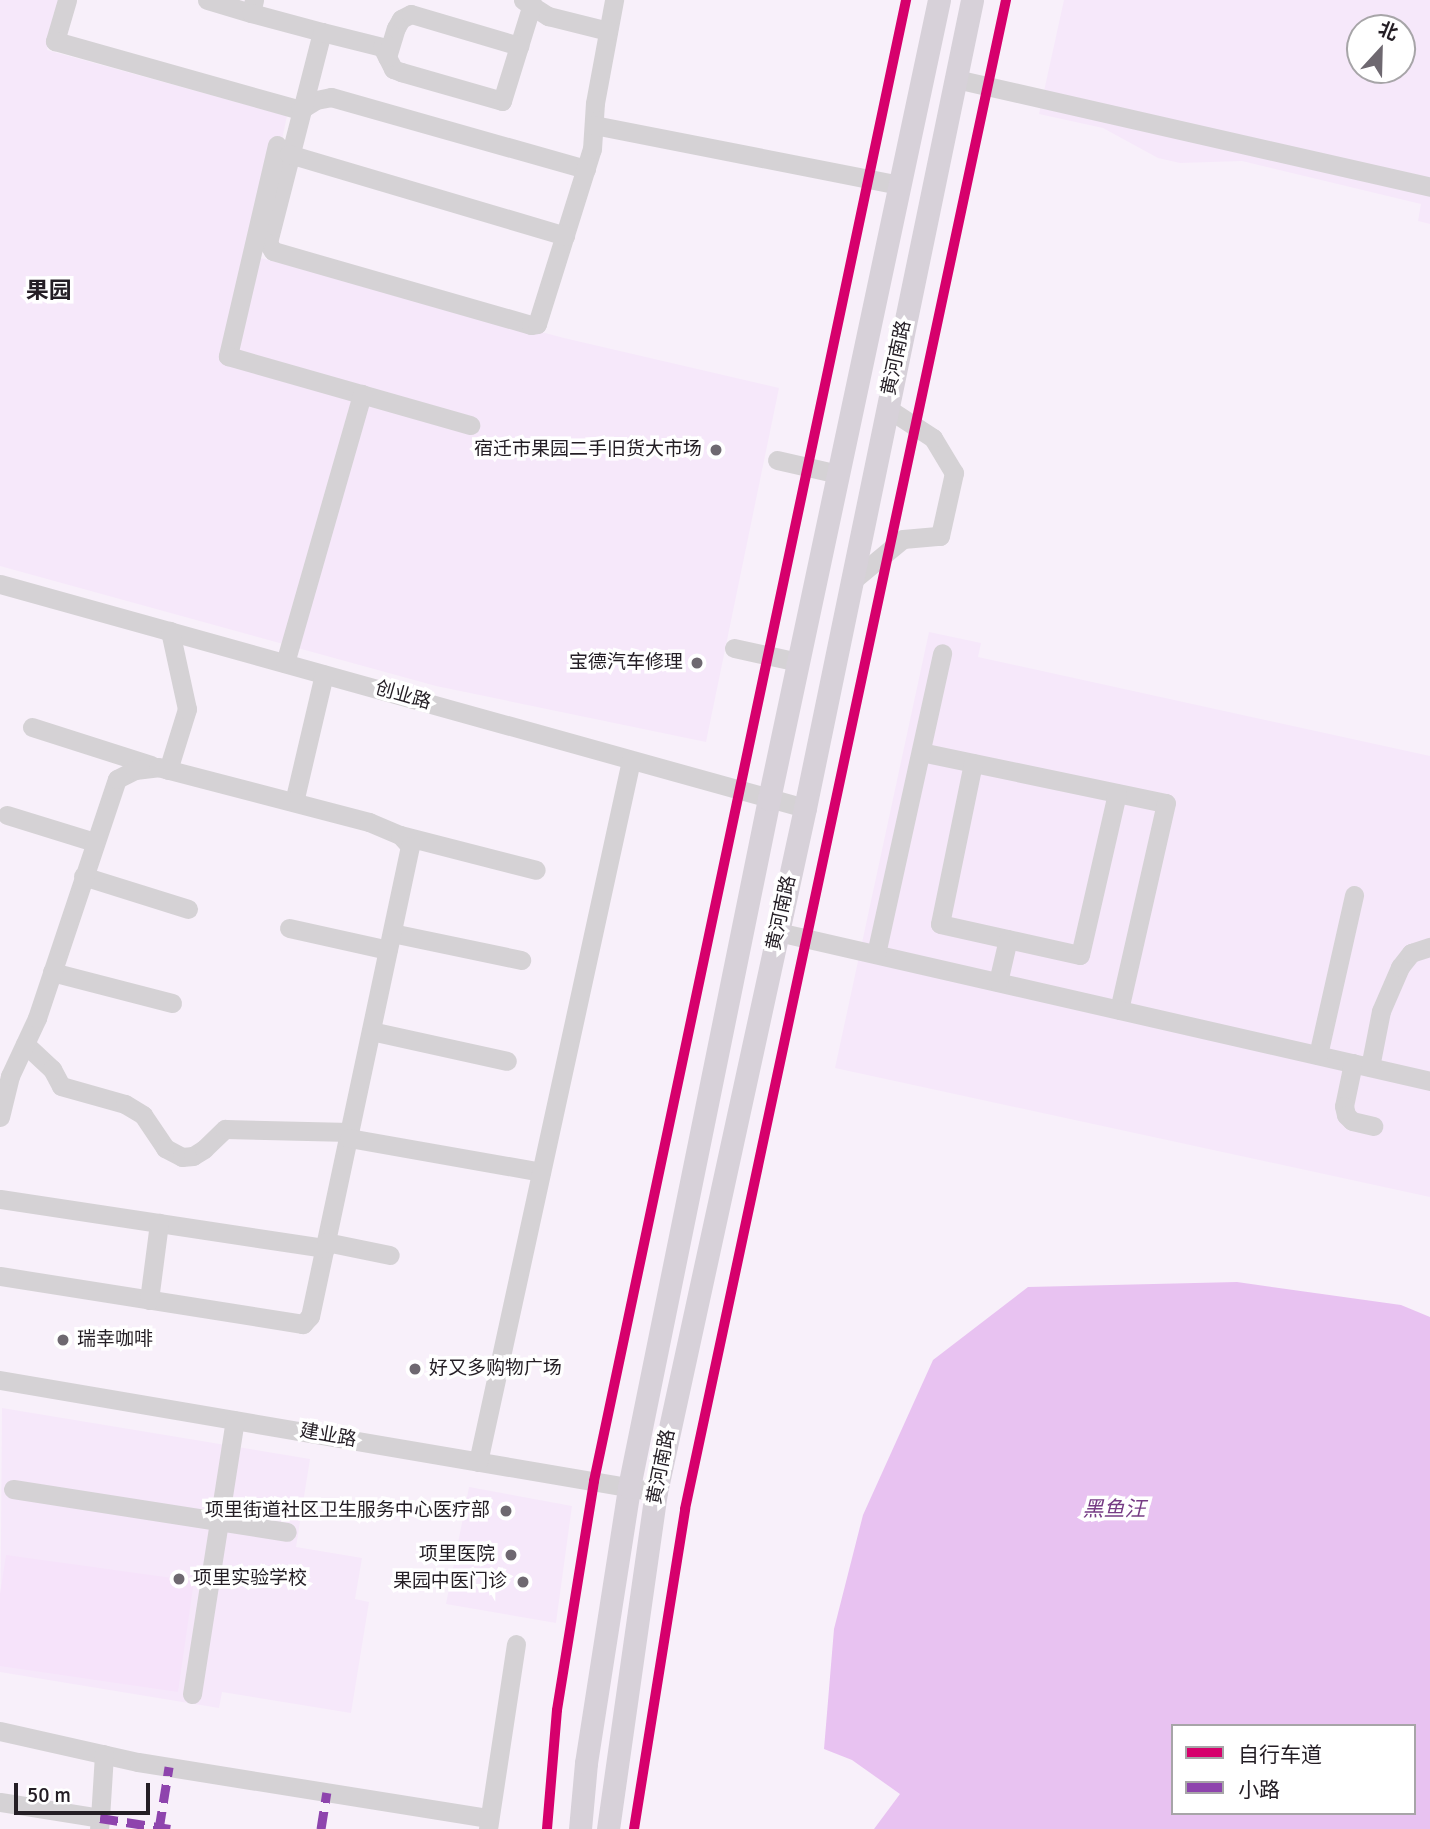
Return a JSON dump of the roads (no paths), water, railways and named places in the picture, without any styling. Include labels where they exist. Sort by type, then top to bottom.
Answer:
[{"type":"main road","name":"黄河南路","points":[[580,1829],[592,1724],[629,1487],[769,799],[939,0]]},
{"type":"main road","name":"黄河南路","points":[[608,1829],[656,1492],[805,808],[972,0]]},
{"type":"street","points":[[67,0],[55,41],[300,110],[316,100],[331,97],[586,169]]},
{"type":"street","points":[[207,0],[253,6],[322,32],[382,47],[393,69],[502,101],[519,46],[527,2],[548,16],[608,31]]},
{"type":"street","points":[[283,150],[268,243],[272,251],[531,325],[537,324],[592,149],[614,0]]},
{"type":"street","points":[[387,57],[401,19],[411,14],[519,46]]},
{"type":"street","points":[[322,32],[300,110],[283,150],[228,355],[470,425]]},
{"type":"street","points":[[956,79],[1430,187]]},
{"type":"street","points":[[594,125],[900,185]]},
{"type":"street","points":[[283,150],[565,236]]},
{"type":"street","points":[[285,663],[362,394]]},
{"type":"street","points":[[852,581],[903,539],[940,536],[954,473],[933,439],[887,408]]},
{"type":"street","points":[[777,460],[838,474]]},
{"type":"street","name":"创业路","points":[[0,584],[805,808]]},
{"type":"street","points":[[163,768],[187,709],[170,631]]},
{"type":"street","points":[[734,648],[798,662]]},
{"type":"street","points":[[876,954],[942,653]]},
{"type":"street","points":[[294,802],[324,674]]},
{"type":"street","points":[[32,727],[163,768],[369,822],[400,835],[536,870]]},
{"type":"street","points":[[921,752],[1166,803],[1119,1010]]},
{"type":"street","points":[[478,1462],[631,760]]},
{"type":"street","points":[[973,763],[940,924],[1080,955],[1117,793]]},
{"type":"street","points":[[0,1116],[7,1066],[25,1044],[117,779],[135,770],[163,768]]},
{"type":"street","points":[[7,815],[94,842]]},
{"type":"street","points":[[0,1276],[303,1324],[310,1316],[326,1245],[410,846],[400,835]]},
{"type":"street","points":[[83,876],[188,909]]},
{"type":"street","points":[[1318,1055],[1354,895]]},
{"type":"street","points":[[289,928],[521,960]]},
{"type":"street","points":[[778,932],[1430,1080]]},
{"type":"street","points":[[998,982],[1008,939]]},
{"type":"street","points":[[1373,1126],[1352,1121],[1346,1115],[1344,1107],[1400,967],[1411,953],[1430,947]]},
{"type":"street","points":[[52,972],[172,1003]]},
{"type":"street","points":[[371,1031],[507,1061]]},
{"type":"street","points":[[25,1044],[52,1069],[61,1086],[125,1104],[143,1115],[165,1148],[182,1157],[193,1156],[204,1149],[225,1129],[349,1135],[541,1172]]},
{"type":"street","points":[[0,1199],[390,1255]]},
{"type":"street","points":[[149,1300],[159,1223]]},
{"type":"street","name":"建业路","points":[[0,1380],[656,1492]]},
{"type":"street","points":[[192,1694],[235,1420]]},
{"type":"street","points":[[13,1489],[287,1532]]},
{"type":"street","points":[[0,1731],[104,1754],[489,1824],[516,1644]]},
{"type":"street","points":[[0,1802],[99,1823],[104,1754]]},
{"type":"water","name":"黑鱼汪","points":[[1237,1282],[1401,1305],[1430,1317],[1430,1829],[874,1829],[900,1794],[852,1760],[824,1749],[834,1629],[863,1515],[933,1360],[1028,1287]]},
{"type":"place","name":"宿迁市果园二手旧货大市场","points":[[716,450]]},
{"type":"place","name":"宝德汽车修理","points":[[697,663]]},
{"type":"place","name":"瑞幸咖啡","points":[[63,1340]]},
{"type":"place","name":"好又多购物广场","points":[[415,1369]]},
{"type":"place","name":"项里街道社区卫生服务中心医疗部","points":[[506,1511]]},
{"type":"place","name":"项里医院","points":[[511,1555]]},
{"type":"place","name":"项里实验学校","points":[[179,1579]]},
{"type":"place","name":"果园中医门诊","points":[[523,1582]]},
{"type":"district","name":"果园","points":[[49,291]]}]
